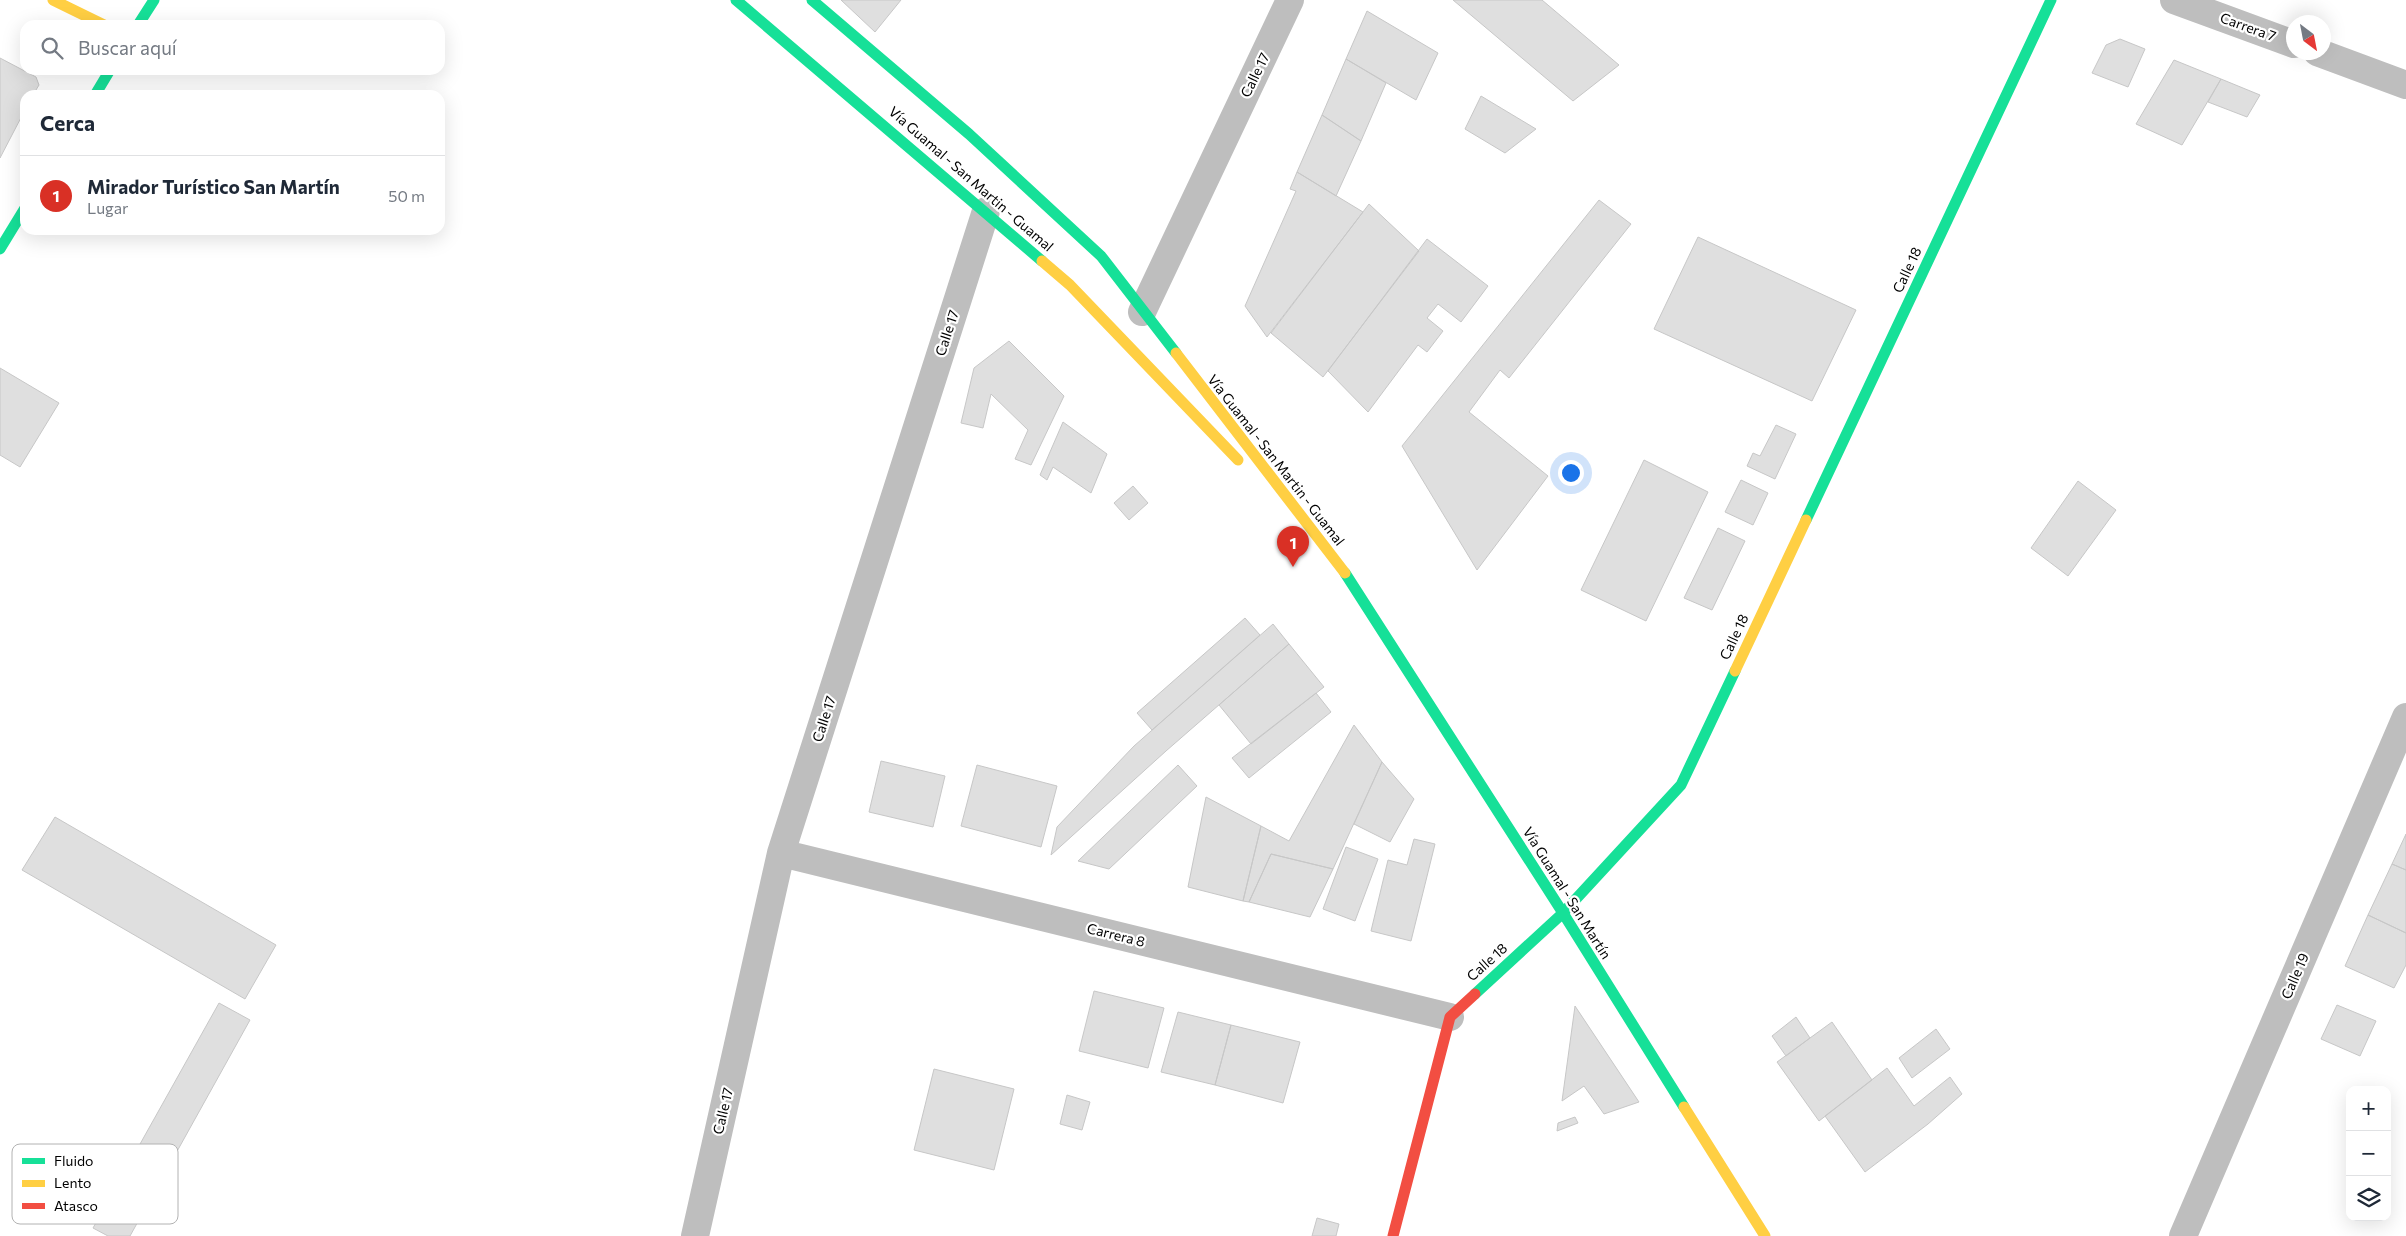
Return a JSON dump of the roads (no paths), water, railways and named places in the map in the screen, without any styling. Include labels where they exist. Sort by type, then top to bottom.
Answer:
[{"type":"main road","points":[[53,0],[94,20]]},
{"type":"main road","points":[[141,20],[154,0]]},
{"type":"main road","name":"Vía Guamal - San Martin - Guamal","points":[[736,0],[986,211],[1070,285],[1245,468]]},
{"type":"main road","name":"Vía Guamal - San Martin - Guamal","points":[[812,0],[969,134],[1101,256],[1142,312],[1341,568]]},
{"type":"main road","name":"Calle 18","points":[[1450,1017],[1563,914],[1680,785],[2051,0]]},
{"type":"main road","points":[[97,90],[107,75]]},
{"type":"main road","points":[[0,249],[20,216]]},
{"type":"main road","name":"Vía Guamal - San Martin - Guamal","points":[[1266,489],[1341,568]]},
{"type":"main road","name":"Vía Guamal - San Martín","points":[[1341,568],[1563,914],[1765,1236]]},
{"type":"main road","points":[[1393,1236],[1450,1017]]},
{"type":"street","name":"Calle 17","points":[[1142,312],[1290,0]]},
{"type":"street","name":"Carrera 7","points":[[2174,0],[2286,41]]},
{"type":"street","points":[[2331,57],[2406,85]]},
{"type":"street","name":"Calle 17","points":[[694,1236],[782,853],[986,211]]},
{"type":"street","name":"Calle 19","points":[[2183,1236],[2406,717]]},
{"type":"street","name":"Carrera 8","points":[[782,853],[1450,1017]]},
{"type":"place","name":"Mirador Turístico San Martín","points":[[1293,567]]}]
